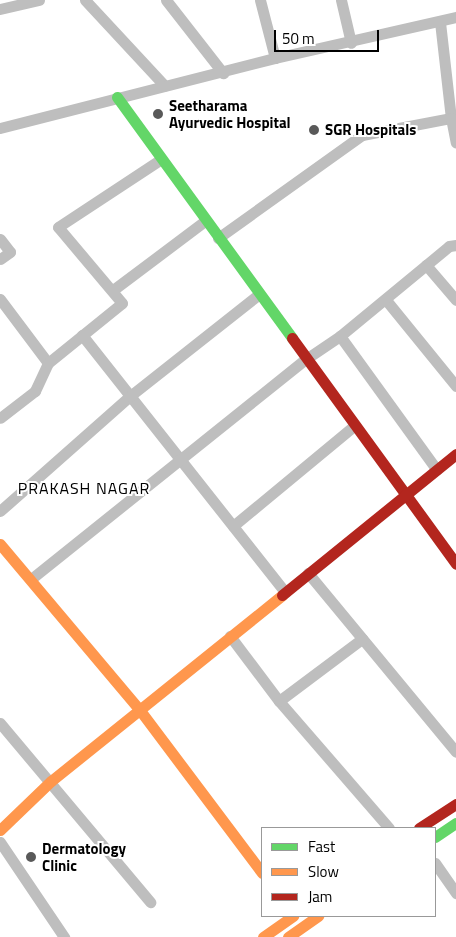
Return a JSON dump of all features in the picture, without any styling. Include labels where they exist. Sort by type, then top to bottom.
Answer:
[{"type":"street","points":[[0,9],[39,0]]},
{"type":"street","points":[[85,0],[165,86]]},
{"type":"street","points":[[166,0],[223,73]]},
{"type":"street","points":[[260,0],[275,58]]},
{"type":"street","points":[[341,0],[351,43]]},
{"type":"street","points":[[0,128],[117,97],[223,73],[275,58],[351,43],[456,17]]},
{"type":"street","points":[[440,22],[451,118],[456,143]]},
{"type":"street","points":[[117,97],[205,221],[456,564]]},
{"type":"street","points":[[218,238],[362,135],[451,118]]},
{"type":"street","points":[[0,418],[35,391],[48,364],[122,303],[58,227],[161,159]]},
{"type":"street","points":[[113,290],[205,221]]},
{"type":"street","points":[[0,239],[10,252],[0,259]]},
{"type":"street","points":[[31,579],[306,358],[340,336],[386,300],[449,246],[456,245]]},
{"type":"street","points":[[426,265],[456,300]]},
{"type":"street","points":[[0,511],[130,396],[259,294]]},
{"type":"street","points":[[0,299],[48,364]]},
{"type":"street","points":[[386,300],[456,386]]},
{"type":"street","points":[[82,335],[285,592]]},
{"type":"street","points":[[340,336],[437,470]]},
{"type":"street","points":[[232,526],[355,425]]},
{"type":"street","points":[[0,830],[50,781],[456,454]]},
{"type":"street","points":[[2,550],[31,579],[139,709],[261,872]]},
{"type":"street","points":[[308,573],[456,752]]},
{"type":"street","points":[[230,636],[279,701],[389,827]]},
{"type":"street","points":[[279,701],[362,639]]},
{"type":"street","points":[[0,723],[150,902]]},
{"type":"street","points":[[420,827],[456,804]]},
{"type":"street","points":[[436,836],[456,823]]},
{"type":"street","points":[[0,842],[64,937]]},
{"type":"street","points":[[436,864],[456,893]]},
{"type":"street","points":[[264,937],[293,917]]},
{"type":"street","points":[[295,917],[302,927]]},
{"type":"street","points":[[288,937],[317,917]]},
{"type":"traffic: fast","points":[[117,97],[292,338]]},
{"type":"traffic: fast","points":[[436,836],[456,823]]},
{"type":"traffic: slow","points":[[0,544],[139,709],[261,872]]},
{"type":"traffic: slow","points":[[0,830],[51,781],[282,595]]},
{"type":"traffic: slow","points":[[263,937],[292,917]]},
{"type":"traffic: slow","points":[[288,937],[317,917]]},
{"type":"traffic: jam","points":[[292,338],[456,564]]},
{"type":"traffic: jam","points":[[282,595],[456,454]]},
{"type":"traffic: jam","points":[[421,827],[456,804]]},
{"type":"place","name":"Seetharama Ayurvedic Hospital","points":[[158,114]]},
{"type":"place","name":"SGR Hospitals","points":[[314,130]]},
{"type":"place","name":"Dermatology Clinic","points":[[31,857]]},
{"type":"district","name":"PRAKASH NAGAR","points":[[84,488]]}]
